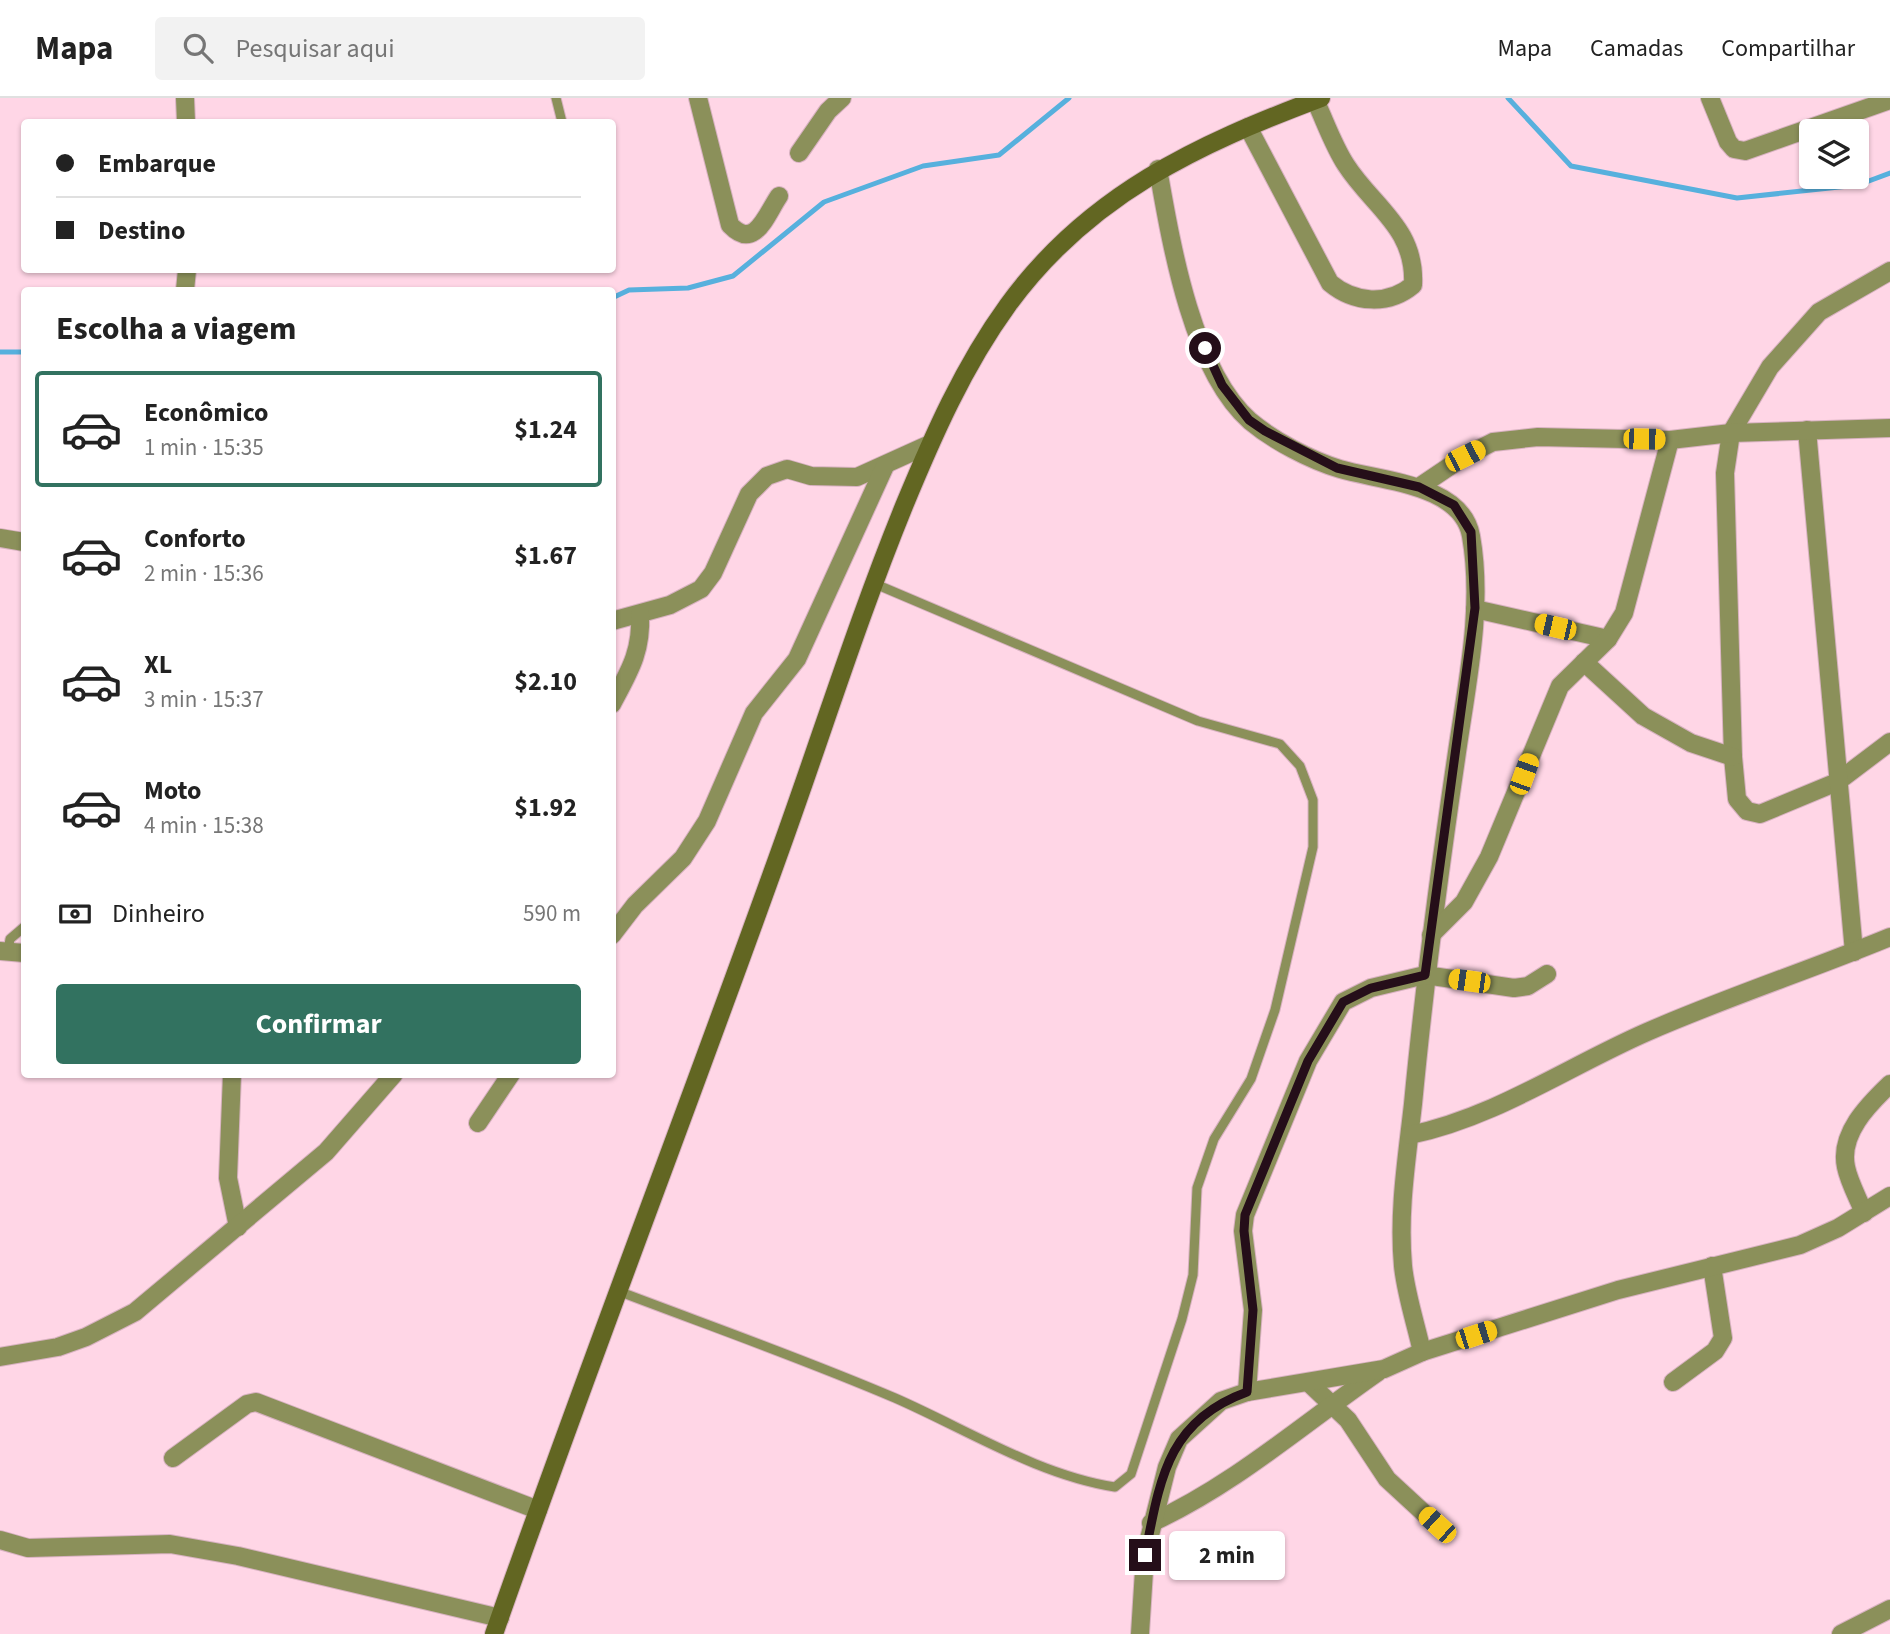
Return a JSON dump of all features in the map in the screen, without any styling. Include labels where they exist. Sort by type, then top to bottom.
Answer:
[{"type":"street","points":[[185,98],[186,119]]},
{"type":"street","points":[[698,98],[730,225],[738,234],[748,236],[756,231],[779,196]]},
{"type":"street","points":[[799,153],[828,111],[842,98]]},
{"type":"street","points":[[1710,98],[1728,142],[1734,149],[1745,150],[1890,100]]},
{"type":"street","points":[[0,1540],[28,1548],[170,1544],[238,1556],[497,1626],[616,1290],[780,850],[873,583],[957,383],[1009,303],[1067,238],[1116,196],[1158,169],[1248,127],[1318,99],[1344,162],[1385,211],[1414,262],[1413,285],[1401,295],[1365,300],[1349,296],[1330,283],[1248,127]]},
{"type":"street","points":[[1158,169],[1172,248],[1196,330],[1222,385],[1249,420],[1282,442],[1337,468],[1419,487],[1454,505],[1471,532],[1475,608],[1425,975],[1401,1205],[1403,1268],[1422,1352]]},
{"type":"street","points":[[1890,271],[1819,312],[1770,367],[1731,433],[1725,473],[1732,758],[1737,799],[1747,811],[1760,814],[1837,782],[1890,742]]},
{"type":"street","points":[[1419,487],[1465,456],[1493,442],[1538,437],[1670,440],[1731,433],[1890,428]]},
{"type":"street","points":[[1807,430],[1854,951]]},
{"type":"street","points":[[1430,935],[1464,902],[1489,857],[1560,686],[1608,639],[1624,613],[1670,440]]},
{"type":"street","points":[[616,620],[640,614],[701,589],[713,573],[749,494],[766,476],[786,469],[811,476],[857,477],[885,467],[930,444]]},
{"type":"street","points":[[616,931],[635,905],[683,858],[707,821],[754,713],[797,659],[885,467]]},
{"type":"street","points":[[0,538],[21,542]]},
{"type":"street","points":[[1475,608],[1608,639]]},
{"type":"street","points":[[616,696],[637,654],[641,639],[640,614]]},
{"type":"street","points":[[1584,662],[1643,716],[1691,743],[1732,758]]},
{"type":"street","points":[[1410,1135],[1448,1127],[1495,1108],[1647,1032],[1854,951],[1889,941]]},
{"type":"street","points":[[1247,1392],[1253,1310],[1244,1231],[1245,1215],[1308,1061],[1343,1002],[1371,988],[1425,975],[1514,988],[1528,986],[1548,974]]},
{"type":"street","points":[[232,1078],[229,1178],[237,1227]]},
{"type":"street","points":[[0,1357],[58,1347],[115,1323],[145,1303],[326,1152],[391,1078]]},
{"type":"street","points":[[478,1123],[508,1078]]},
{"type":"street","points":[[1864,1213],[1846,1166],[1847,1142],[1856,1121],[1890,1084]]},
{"type":"street","points":[[1140,1634],[1141,1595],[1151,1523],[1167,1466],[1179,1439],[1221,1401],[1247,1392],[1384,1368],[1422,1352],[1618,1290],[1800,1245],[1864,1213],[1890,1196]]},
{"type":"street","points":[[1673,1382],[1715,1351],[1723,1338],[1712,1266]]},
{"type":"street","points":[[1151,1523],[1193,1503],[1237,1476],[1275,1445],[1384,1368]]},
{"type":"street","points":[[1309,1383],[1363,1439],[1387,1479],[1437,1525]]},
{"type":"street","points":[[173,1458],[247,1404],[257,1402],[538,1510]]},
{"type":"street","points":[[1841,1634],[1890,1609]]},
{"type":"lane","points":[[556,98],[561,119]]},
{"type":"lane","points":[[616,1290],[893,1398],[1043,1466],[1089,1483],[1115,1487],[1131,1474],[1157,1401],[1193,1275],[1197,1188],[1214,1139],[1251,1079],[1275,1010],[1314,847],[1313,800],[1300,766],[1280,744],[1198,721],[873,583]]},
{"type":"lane","points":[[11,952],[10,939],[21,930]]},
{"type":"waterway","points":[[616,296],[629,290],[688,288],[733,276],[824,202],[923,166],[999,155],[1069,98]]},
{"type":"waterway","points":[[1508,98],[1571,166],[1737,198],[1858,185],[1890,173]]},
{"type":"waterway","points":[[0,352],[21,352]]},
{"type":"route","points":[[1145,1555],[1167,1466],[1179,1439],[1201,1416],[1221,1401],[1247,1392],[1253,1310],[1252,1281],[1244,1231],[1245,1215],[1308,1061],[1343,1002],[1371,988],[1425,975],[1475,608],[1471,532],[1454,505],[1419,487],[1337,468],[1282,442],[1249,420],[1222,385],[1205,348]]}]
